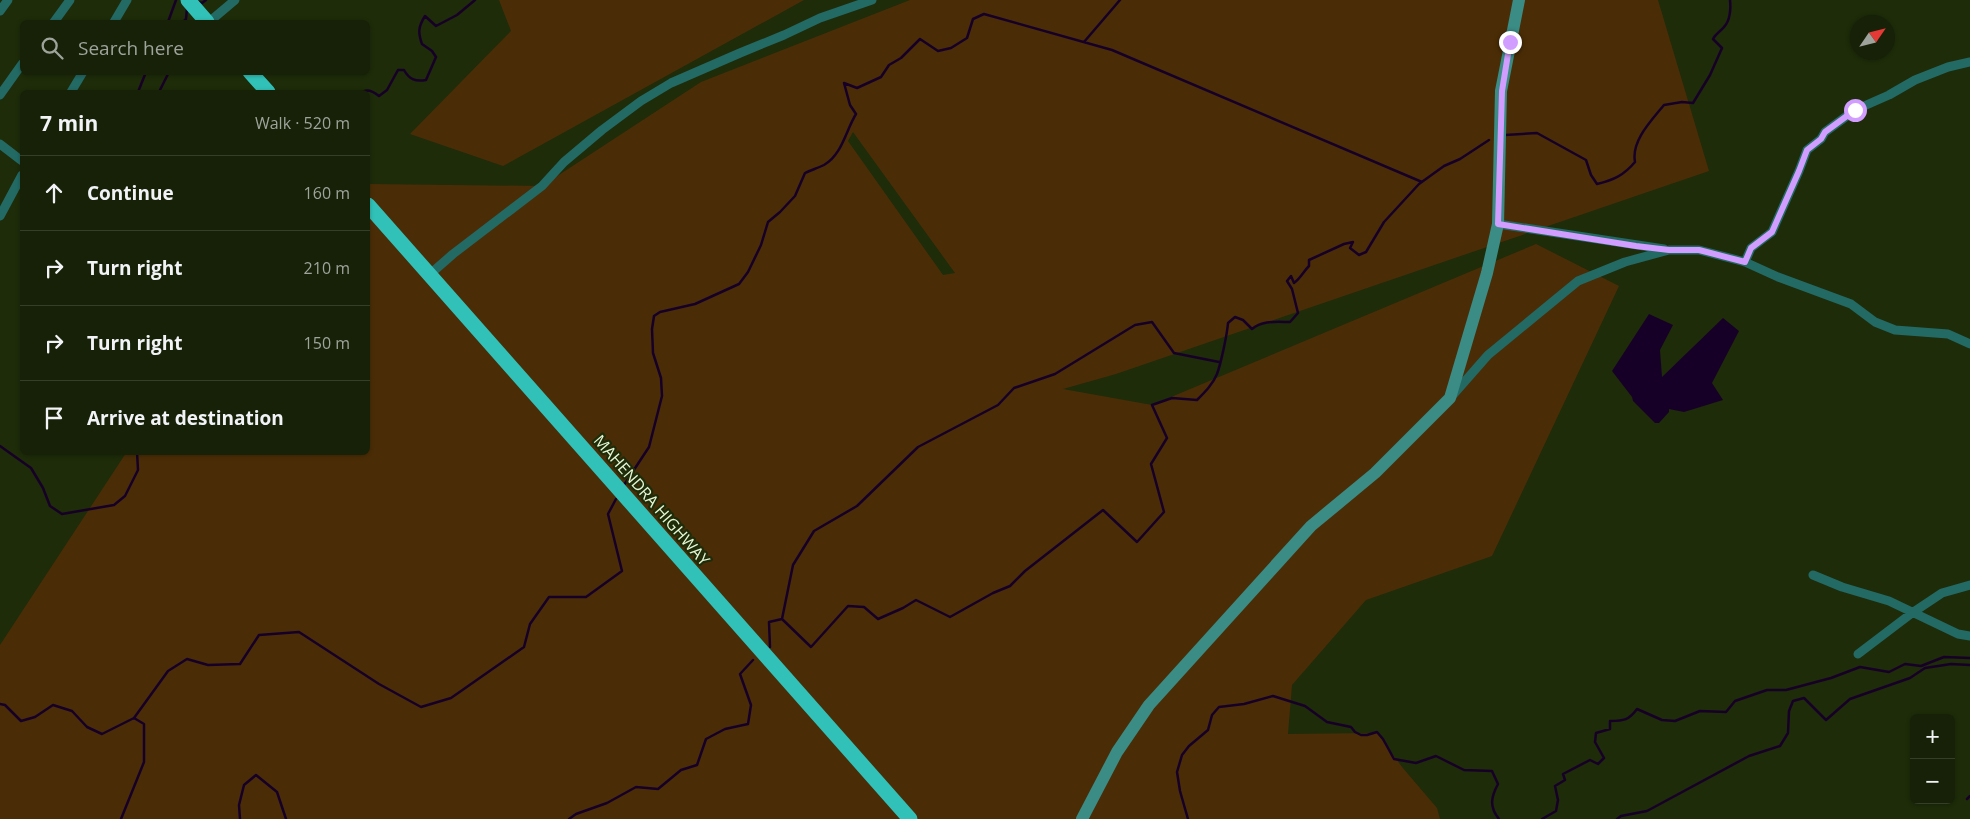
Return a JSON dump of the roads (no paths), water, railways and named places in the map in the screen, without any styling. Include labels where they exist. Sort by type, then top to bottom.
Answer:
[{"type":"highway","points":[[190,3],[206,20]]},
{"type":"highway","points":[[253,75],[266,90]]},
{"type":"highway","name":"MAHENDRA HIGHWAY","points":[[370,207],[910,819]]},
{"type":"street","points":[[0,11],[8,0]]},
{"type":"street","points":[[55,20],[70,0]]},
{"type":"street","points":[[115,20],[127,0]]},
{"type":"street","points":[[210,20],[235,0]]},
{"type":"street","points":[[429,275],[453,254],[542,186],[564,162],[641,101],[671,83],[820,18],[872,0]]},
{"type":"street","points":[[1450,398],[1487,272],[1498,224],[1502,91],[1519,0]]},
{"type":"street","points":[[1745,262],[1751,248],[1772,232],[1807,150],[1821,139],[1825,132],[1855,110],[1889,95],[1915,80],[1948,67],[1970,62]]},
{"type":"street","points":[[0,95],[20,67]]},
{"type":"street","points":[[72,90],[81,75]]},
{"type":"street","points":[[0,144],[20,159]]},
{"type":"street","points":[[0,216],[20,179]]},
{"type":"street","points":[[1498,224],[1669,250],[1699,250],[1745,262],[1778,277],[1851,304],[1875,322],[1895,330],[1948,334],[1970,344]]},
{"type":"street","points":[[1082,819],[1117,752],[1149,705],[1311,526],[1375,473],[1450,398],[1488,355],[1578,281],[1625,262],[1669,250]]},
{"type":"street","points":[[1813,575],[1842,587],[1888,601],[1958,634],[1970,636]]},
{"type":"street","points":[[1858,654],[1942,593],[1970,586]]},
{"type":"waterway","points":[[169,20],[176,0]]},
{"type":"waterway","points":[[198,2],[202,3],[206,0]]},
{"type":"waterway","points":[[370,90],[379,96],[387,90],[398,70],[404,70],[413,79],[419,81],[426,80],[436,57],[432,51],[422,44],[419,33],[425,16],[436,26],[457,15],[475,0]]},
{"type":"waterway","points":[[1084,42],[1120,0]]},
{"type":"waterway","points":[[1505,135],[1537,133],[1586,160],[1591,175],[1597,184],[1618,176],[1635,162],[1636,146],[1639,139],[1664,105],[1682,102],[1693,103],[1710,75],[1722,48],[1713,39],[1728,22],[1730,0]]},
{"type":"waterway","points":[[185,20],[187,8]]},
{"type":"waterway","points":[[624,485],[649,447],[662,396],[661,378],[653,353],[652,329],[654,316],[660,312],[695,304],[739,284],[748,272],[761,245],[768,222],[795,196],[805,173],[830,161],[839,149],[856,114],[850,105],[844,83],[857,88],[881,77],[889,65],[901,58],[920,39],[938,51],[951,48],[967,38],[973,19],[984,14],[1112,50],[1422,182]]},
{"type":"waterway","points":[[139,90],[145,75]]},
{"type":"waterway","points":[[160,90],[168,75]]},
{"type":"waterway","points":[[770,647],[769,622],[782,619],[811,647],[848,606],[864,607],[878,619],[916,600],[950,617],[993,593],[1010,586],[1025,571],[1103,510],[1137,542],[1164,512],[1151,464],[1167,438],[1152,405],[1172,398],[1197,400],[1211,385],[1217,374],[1224,349],[1228,323],[1235,317],[1243,320],[1252,329],[1265,323],[1290,322],[1298,313],[1292,289],[1287,281],[1291,276],[1294,283],[1309,266],[1309,260],[1344,244],[1353,242],[1350,248],[1359,255],[1366,252],[1384,222],[1419,184],[1444,166],[1460,159],[1489,140]]},
{"type":"waterway","points":[[782,619],[793,565],[814,531],[857,506],[918,447],[998,405],[1014,388],[1055,374],[1135,325],[1152,322],[1174,353],[1219,362]]},
{"type":"waterway","points":[[0,446],[31,468],[43,488],[50,506],[62,514],[114,505],[125,496],[138,470],[137,455]]},
{"type":"waterway","points":[[134,718],[168,671],[187,659],[208,665],[240,664],[259,635],[299,632],[379,684],[421,707],[451,698],[524,647],[530,624],[549,597],[586,597],[622,571],[608,514],[616,499]]},
{"type":"waterway","points":[[1542,819],[1556,811],[1558,800],[1555,786],[1565,780],[1563,774],[1590,760],[1598,764],[1604,758],[1595,742],[1596,733],[1610,729],[1610,721],[1626,719],[1637,709],[1662,720],[1675,721],[1700,711],[1726,712],[1735,701],[1767,690],[1786,690],[1831,678],[1860,667],[1889,672],[1905,664],[1921,666],[1944,657],[1970,658]]},
{"type":"waterway","points":[[569,819],[576,814],[607,803],[636,787],[658,789],[681,770],[697,765],[706,739],[725,729],[748,724],[751,705],[740,674],[753,660]]},
{"type":"waterway","points":[[1617,819],[1621,816],[1647,811],[1749,756],[1780,746],[1788,733],[1789,711],[1793,701],[1804,698],[1826,720],[1850,699],[1910,678],[1925,668],[1951,664],[1970,665]]},
{"type":"waterway","points":[[1188,819],[1177,772],[1182,755],[1189,746],[1208,730],[1212,715],[1219,707],[1244,704],[1273,696],[1305,706],[1327,722],[1351,727],[1361,735],[1377,732],[1394,759],[1416,763],[1436,756],[1464,770],[1492,771],[1498,784],[1492,806],[1499,819]]},
{"type":"waterway","points":[[0,704],[5,705],[21,721],[35,717],[53,705],[72,711],[87,727],[102,734],[134,718],[144,724],[144,762],[121,819]]},
{"type":"waterway","points":[[240,819],[239,805],[244,785],[256,775],[277,792],[286,819]]},
{"type":"waterway","points":[[1967,799],[1970,796]]}]
